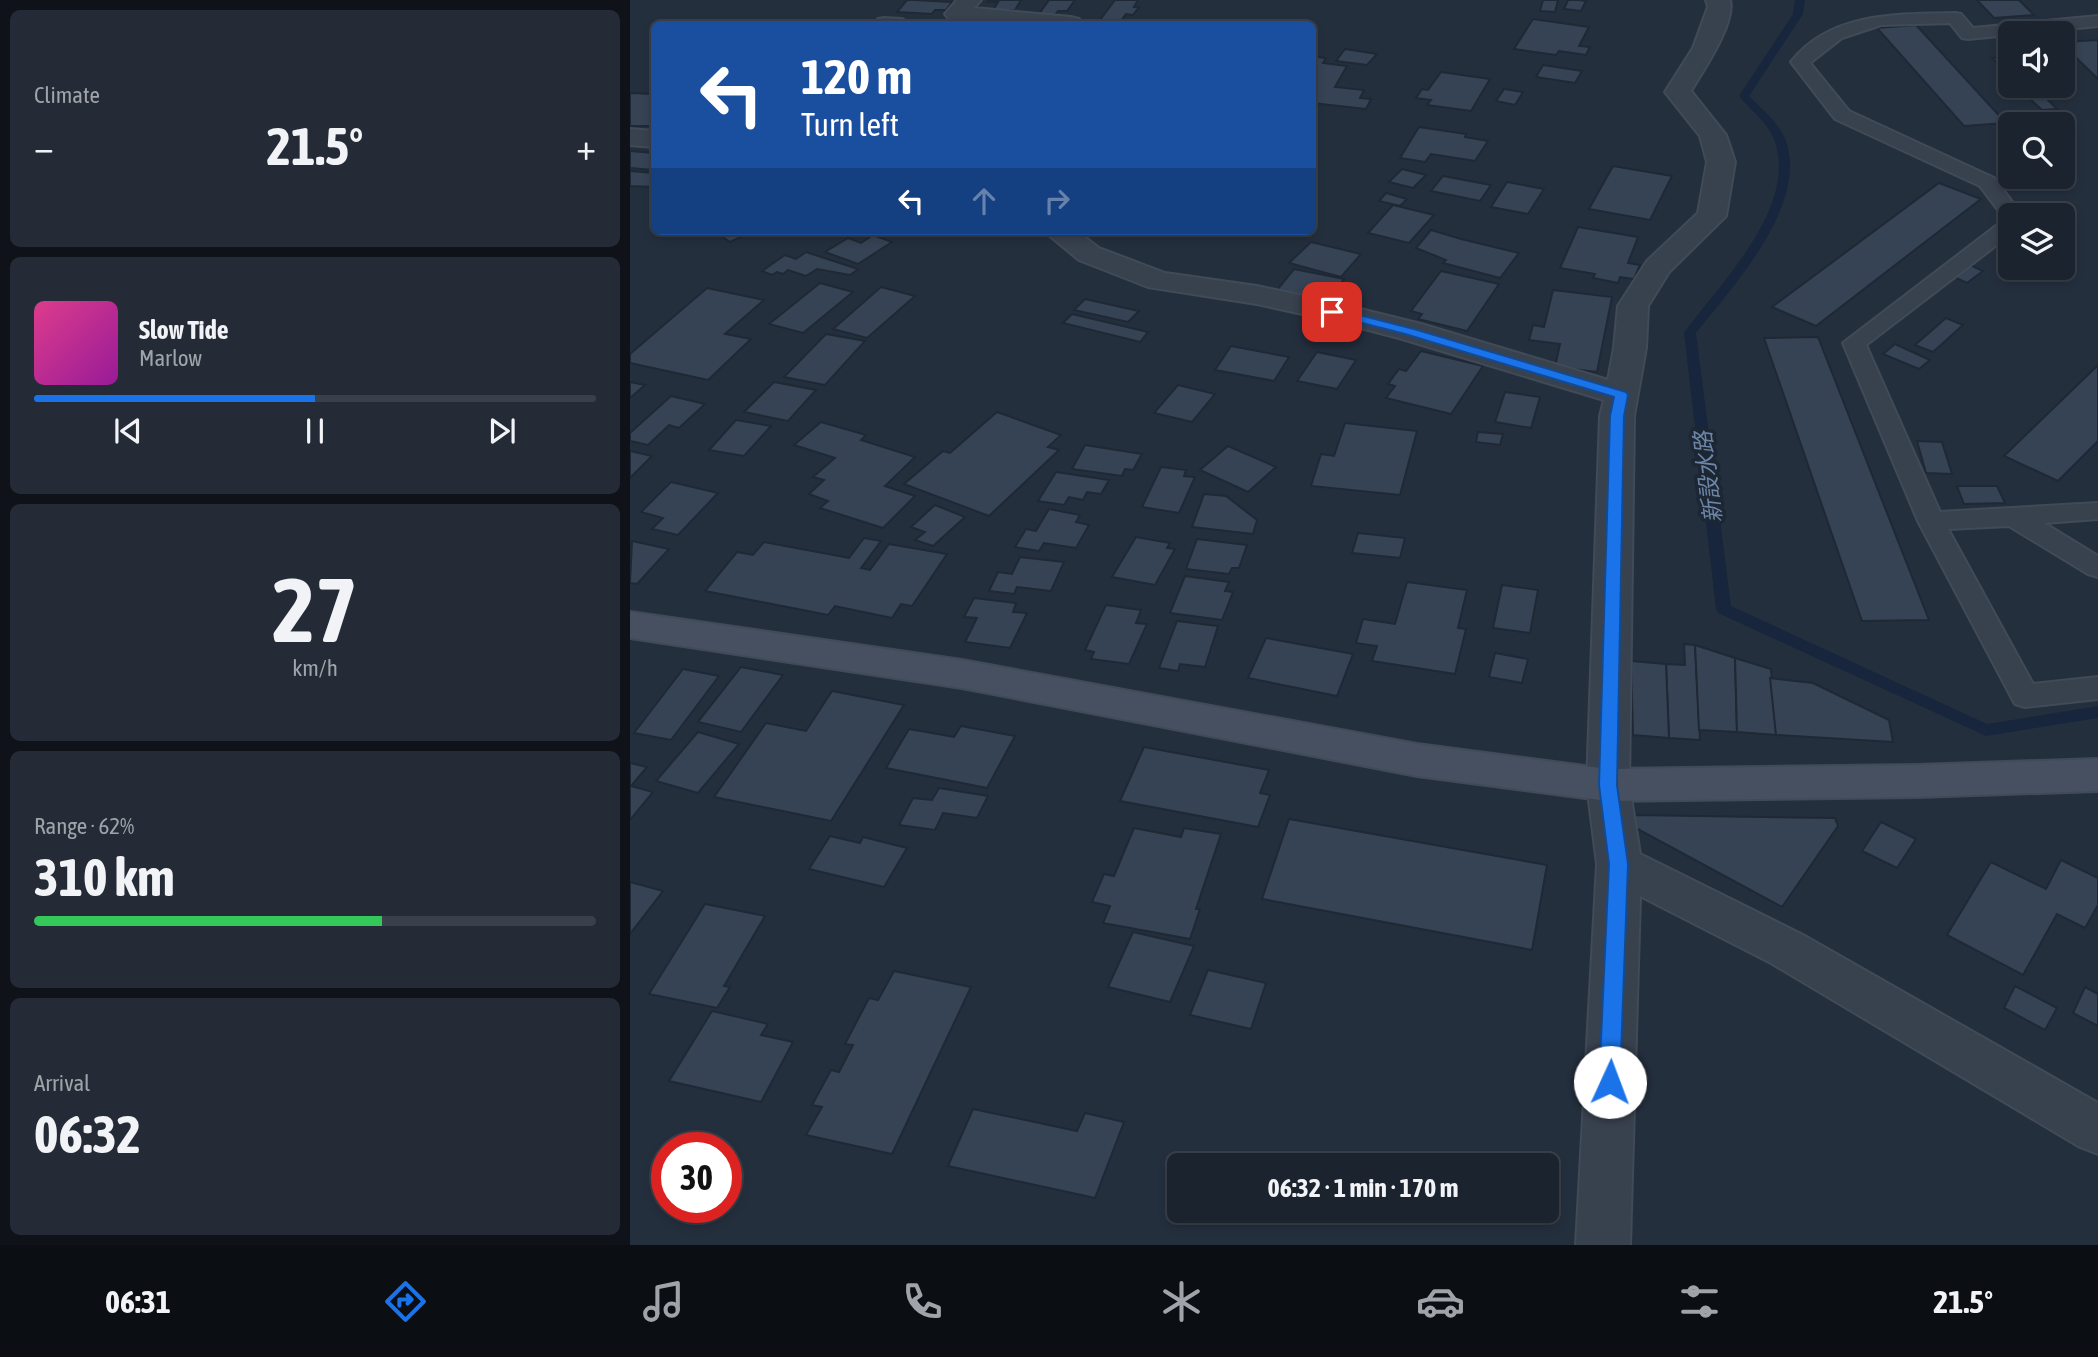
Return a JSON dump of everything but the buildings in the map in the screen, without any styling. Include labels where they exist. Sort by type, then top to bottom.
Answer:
[{"type":"street","points":[[1603,1245],[1619,864],[1608,785],[1617,416],[1630,348],[1633,306],[1657,267],[1712,216],[1721,162],[1713,135],[1678,92],[1705,48],[1720,7],[1718,0]]},
{"type":"street","points":[[972,13],[1075,19]]},
{"type":"street","points":[[630,137],[651,139]]},
{"type":"street","points":[[1063,235],[1089,254],[1159,281],[1257,295],[1410,331],[1621,395]]},
{"type":"street","points":[[630,625],[962,674],[1417,760],[1608,785],[1917,782],[2098,775]]},
{"type":"street","points":[[1619,864],[1787,949],[2098,1130]]},
{"type":"lane","points":[[2003,203],[1987,182],[1842,115],[1800,62],[1836,34],[1880,20],[1955,18],[1968,34],[2098,21]]},
{"type":"lane","points":[[1998,234],[1854,343],[1931,521],[2025,696],[2098,688]]},
{"type":"lane","points":[[1931,521],[2098,511]]},
{"type":"lane","points":[[2014,517],[2098,568]]},
{"type":"waterway","name":"新設水路","points":[[1800,0],[1798,14],[1744,96],[1770,124],[1781,142],[1785,166],[1781,191],[1757,243],[1690,333],[1724,609],[1986,730],[2098,712]]},
{"type":"route","points":[[1332,312],[1410,331],[1621,395],[1617,416],[1608,785],[1619,864],[1610,1082]]}]
